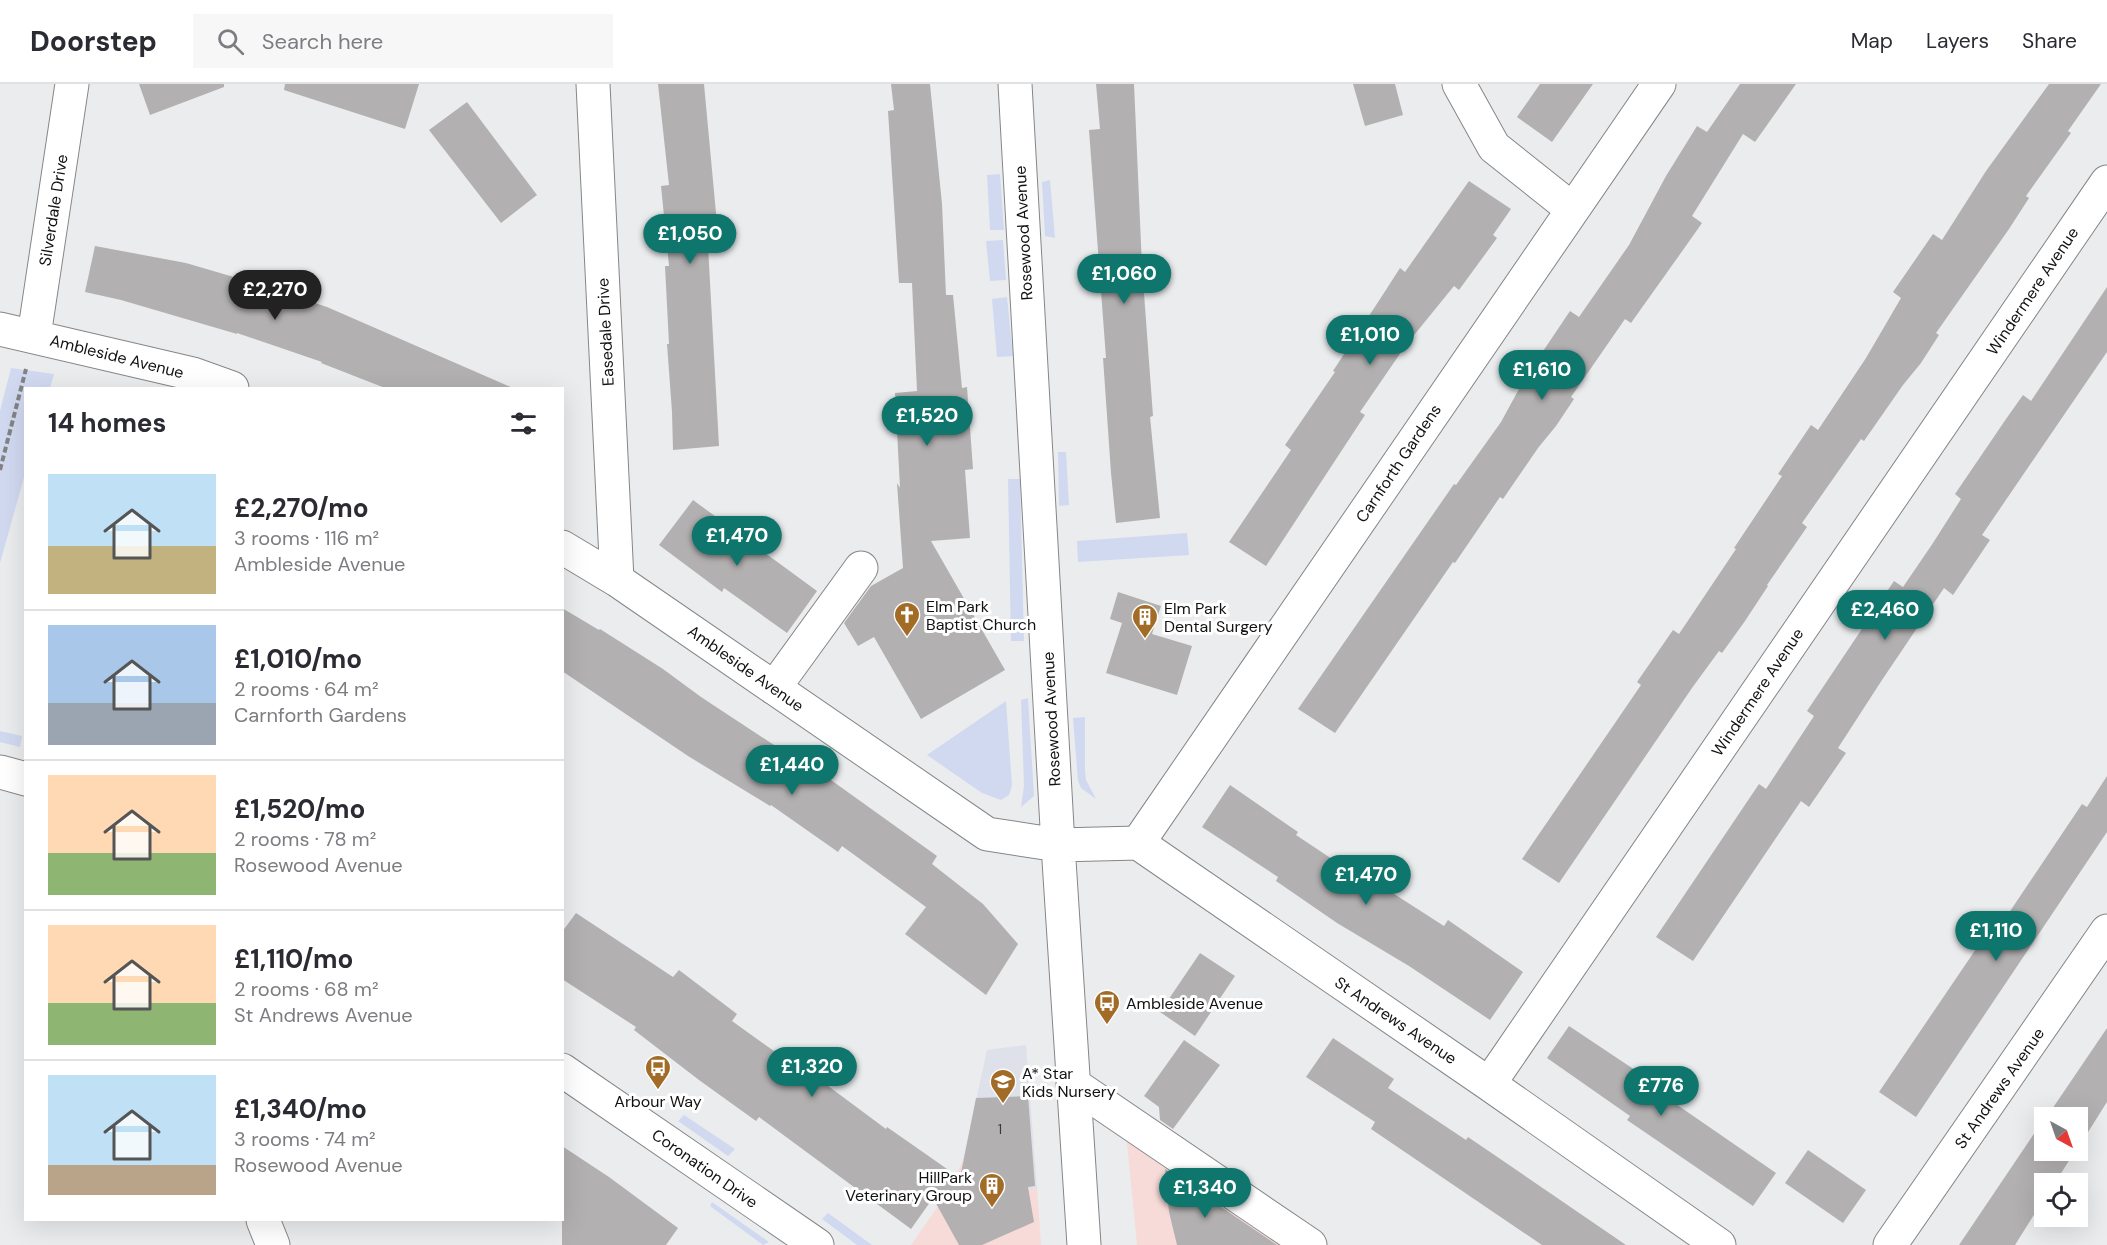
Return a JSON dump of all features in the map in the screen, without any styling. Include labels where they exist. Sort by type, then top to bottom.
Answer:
[{"type":"street","name":"Silverdale Drive","points":[[34,336],[72,84]]},
{"type":"street","name":"Rosewood Avenue","points":[[1015,84],[1058,845],[1084,1245]]},
{"type":"street","points":[[1459,84],[1494,147],[1572,208]]},
{"type":"street","name":"Carnforth Gardens","points":[[1138,843],[1659,84]]},
{"type":"street","name":"Easedale Drive","points":[[592,85],[617,580]]},
{"type":"street","name":"Windermere Avenue","points":[[1489,1084],[2107,182]]},
{"type":"street","name":"Ambleside Avenue","points":[[0,329],[193,374],[229,387]]},
{"type":"street","name":"Ambleside Avenue","points":[[564,548],[617,580],[987,834],[1058,845]]},
{"type":"street","points":[[774,688],[861,568]]},
{"type":"street","points":[[0,772],[24,778]]},
{"type":"street","points":[[1058,845],[1138,843]]},
{"type":"street","name":"St Andrews Avenue","points":[[1138,843],[1719,1245]]},
{"type":"street","name":"St Andrews Avenue","points":[[1890,1245],[2107,931]]},
{"type":"street","name":"Coronation Drive","points":[[564,1071],[817,1245]]},
{"type":"street","points":[[1073,1083],[1310,1245]]},
{"type":"street","points":[[263,1221],[273,1245]]},
{"type":"path","points":[[0,470],[34,336]]},
{"type":"shaded area","points":[[1000,174],[1004,230],[990,230],[987,175]]},
{"type":"shaded area","points":[[1050,180],[1055,238],[1045,236],[1042,182]]},
{"type":"shaded area","points":[[1003,240],[1006,280],[990,281],[986,241]]},
{"type":"shaded area","points":[[1007,297],[1013,356],[997,357],[992,299]]},
{"type":"shaded area","points":[[11,368],[54,374],[50,387],[24,387],[24,478],[0,563],[0,411]]},
{"type":"shaded area","points":[[1058,452],[1066,452],[1069,505],[1059,506]]},
{"type":"shaded area","points":[[1008,479],[1020,479],[1024,641],[1011,641]]},
{"type":"shaded area","points":[[1187,533],[1189,555],[1078,562],[1077,541]]},
{"type":"shaded area","points":[[1028,698],[1034,796],[1021,807],[1024,786],[1021,700]]},
{"type":"shaded area","points":[[1006,701],[1012,786],[1009,795],[1001,800],[982,793],[927,755]]},
{"type":"shaded area","points":[[1085,717],[1086,780],[1096,799],[1081,788],[1078,781],[1073,718]]},
{"type":"shaded area","points":[[0,731],[22,736],[20,747],[0,742]]},
{"type":"shaded area","name":"A* Star Kids Nursery","points":[[1026,1045],[1037,1188],[976,1197],[980,1164],[963,1160],[987,1050]]},
{"type":"shaded area","points":[[1123,1102],[1329,1245],[1137,1245]]},
{"type":"shaded area","points":[[684,1115],[735,1149],[728,1156],[678,1121]]},
{"type":"shaded area","points":[[963,1160],[980,1164],[976,1197],[1037,1188],[1041,1245],[911,1245],[950,1189]]},
{"type":"shaded area","points":[[712,1202],[769,1242],[763,1245],[710,1206]]},
{"type":"shaded area","points":[[828,1213],[872,1245],[857,1245],[822,1219]]},
{"type":"building","points":[[139,84],[224,84],[224,87],[150,115]]},
{"type":"building","points":[[285,84],[419,84],[405,129],[284,90]]},
{"type":"building","points":[[658,84],[704,84],[716,213],[717,244],[708,246],[719,446],[673,450],[665,266],[669,266],[661,186],[669,185]]},
{"type":"building","points":[[891,84],[930,84],[942,204],[946,295],[953,295],[962,388],[967,387],[973,469],[965,470],[970,538],[931,541],[1005,670],[921,719],[874,637],[858,646],[844,623],[871,586],[903,568],[897,483],[900,488],[895,393],[917,391],[912,283],[899,283],[888,111],[894,110]]},
{"type":"building","points":[[1096,84],[1134,84],[1142,266],[1153,416],[1150,417],[1160,518],[1116,523],[1089,130],[1100,129]]},
{"type":"building","points":[[1353,84],[1395,84],[1403,115],[1365,126]]},
{"type":"building","points":[[1540,84],[1593,84],[1552,142],[1517,117]]},
{"type":"building","points":[[1740,84],[1796,84],[1755,142],[1743,134],[1692,216],[1702,223],[1631,323],[1625,319],[1571,397],[1574,399],[1556,426],[1503,499],[1500,497],[1455,563],[1453,562],[1335,733],[1298,709],[1454,484],[1456,485],[1501,422],[1525,378],[1570,311],[1579,317],[1629,245],[1666,176],[1697,126],[1707,132]]},
{"type":"building","points":[[2049,84],[2101,84],[2068,131],[2071,133],[2026,196],[2029,198],[2009,229],[1936,333],[1939,335],[1921,363],[1864,441],[1861,439],[1802,523],[1807,527],[1745,621],[1722,653],[1719,651],[1692,688],[1559,883],[1522,859],[1641,685],[1637,682],[1673,630],[1679,634],[1736,549],[1734,548],[1782,476],[1778,474],[1811,425],[1818,430],[1866,358],[1901,298],[1893,292],[1933,234],[1942,240],[1986,171]]},
{"type":"building","points":[[467,102],[537,195],[501,223],[429,130]]},
{"type":"building","points":[[1469,181],[1511,209],[1493,235],[1497,238],[1459,290],[1454,286],[1406,345],[1360,412],[1365,415],[1266,566],[1229,542],[1291,450],[1285,445],[1335,372],[1333,371],[1400,268],[1405,272]]},
{"type":"building","points":[[95,246],[186,263],[327,307],[511,387],[382,387],[322,362],[237,333],[85,292]]},
{"type":"building","points":[[2107,287],[2107,352],[1982,535],[1990,540],[1953,595],[1944,588],[1882,680],[1838,748],[1846,753],[1809,807],[1801,801],[1693,961],[1656,937],[1759,784],[1766,789],[1814,716],[1807,711],[1894,581],[1903,587],[1933,543],[1961,499],[1955,494],[2006,419],[2023,395],[2031,401]]},
{"type":"building","points":[[693,500],[817,591],[787,633],[724,588],[722,592],[659,545]]},
{"type":"building","name":"Elm Park Dental Surgery","points":[[1118,592],[1161,606],[1152,634],[1192,646],[1177,695],[1106,673],[1122,623],[1110,619]]},
{"type":"building","points":[[564,609],[600,629],[771,743],[810,765],[937,856],[932,864],[983,904],[1018,944],[986,995],[905,934],[926,907],[842,846],[838,852],[771,805],[688,756],[564,672]]},
{"type":"building","points":[[2107,776],[2107,832],[1916,1117],[1879,1092],[1978,946],[1984,950],[2082,804],[2087,807]]},
{"type":"building","points":[[1230,785],[1298,832],[1296,835],[1371,885],[1374,881],[1444,926],[1448,920],[1523,972],[1490,1020],[1409,966],[1337,923],[1276,881],[1278,877],[1202,827]]},
{"type":"building","points":[[576,913],[673,977],[679,970],[737,1014],[732,1021],[806,1074],[808,1071],[886,1129],[887,1127],[960,1178],[976,1098],[1028,1096],[1035,1186],[1028,1187],[1034,1222],[982,1245],[959,1245],[933,1198],[911,1229],[759,1117],[756,1121],[699,1080],[634,1030],[636,1027],[564,980],[564,929]]},
{"type":"building","points":[[1200,953],[1235,976],[1195,1036],[1160,1012]]},
{"type":"building","points":[[1569,1026],[1644,1076],[1641,1080],[1776,1173],[1753,1206],[1627,1120],[1630,1116],[1547,1058]]},
{"type":"building","points":[[2107,1028],[2107,1102],[2088,1132],[2088,1107],[2053,1107]]},
{"type":"building","points":[[1333,1038],[1394,1079],[1388,1088],[1466,1140],[1468,1137],[1626,1245],[1542,1245],[1371,1129],[1375,1122],[1306,1077]]},
{"type":"building","points":[[1184,1040],[1220,1065],[1173,1129],[1160,1120],[1159,1107],[1144,1096]]},
{"type":"building","points":[[2034,1134],[2034,1161],[2069,1161],[2061,1173],[2034,1173],[2034,1215],[2015,1245],[1959,1245]]},
{"type":"building","points":[[564,1147],[678,1228],[666,1245],[562,1245]]},
{"type":"building","points":[[1808,1150],[1866,1190],[1843,1223],[1785,1183]]},
{"type":"building","points":[[1165,1169],[1277,1245],[1177,1245],[1169,1212]]},
{"type":"place","name":"Elm Park Baptist Church","points":[[907,638]]},
{"type":"place","name":"Elm Park Dental Surgery","points":[[1145,640]]},
{"type":"place","name":"Ambleside Avenue","points":[[1107,1026]]},
{"type":"place","name":"Arbour Way","points":[[658,1091]]},
{"type":"place","name":"A* Star Kids Nursery","points":[[1003,1105]]},
{"type":"place","name":"HillPark Veterinary Group","points":[[992,1209]]}]
